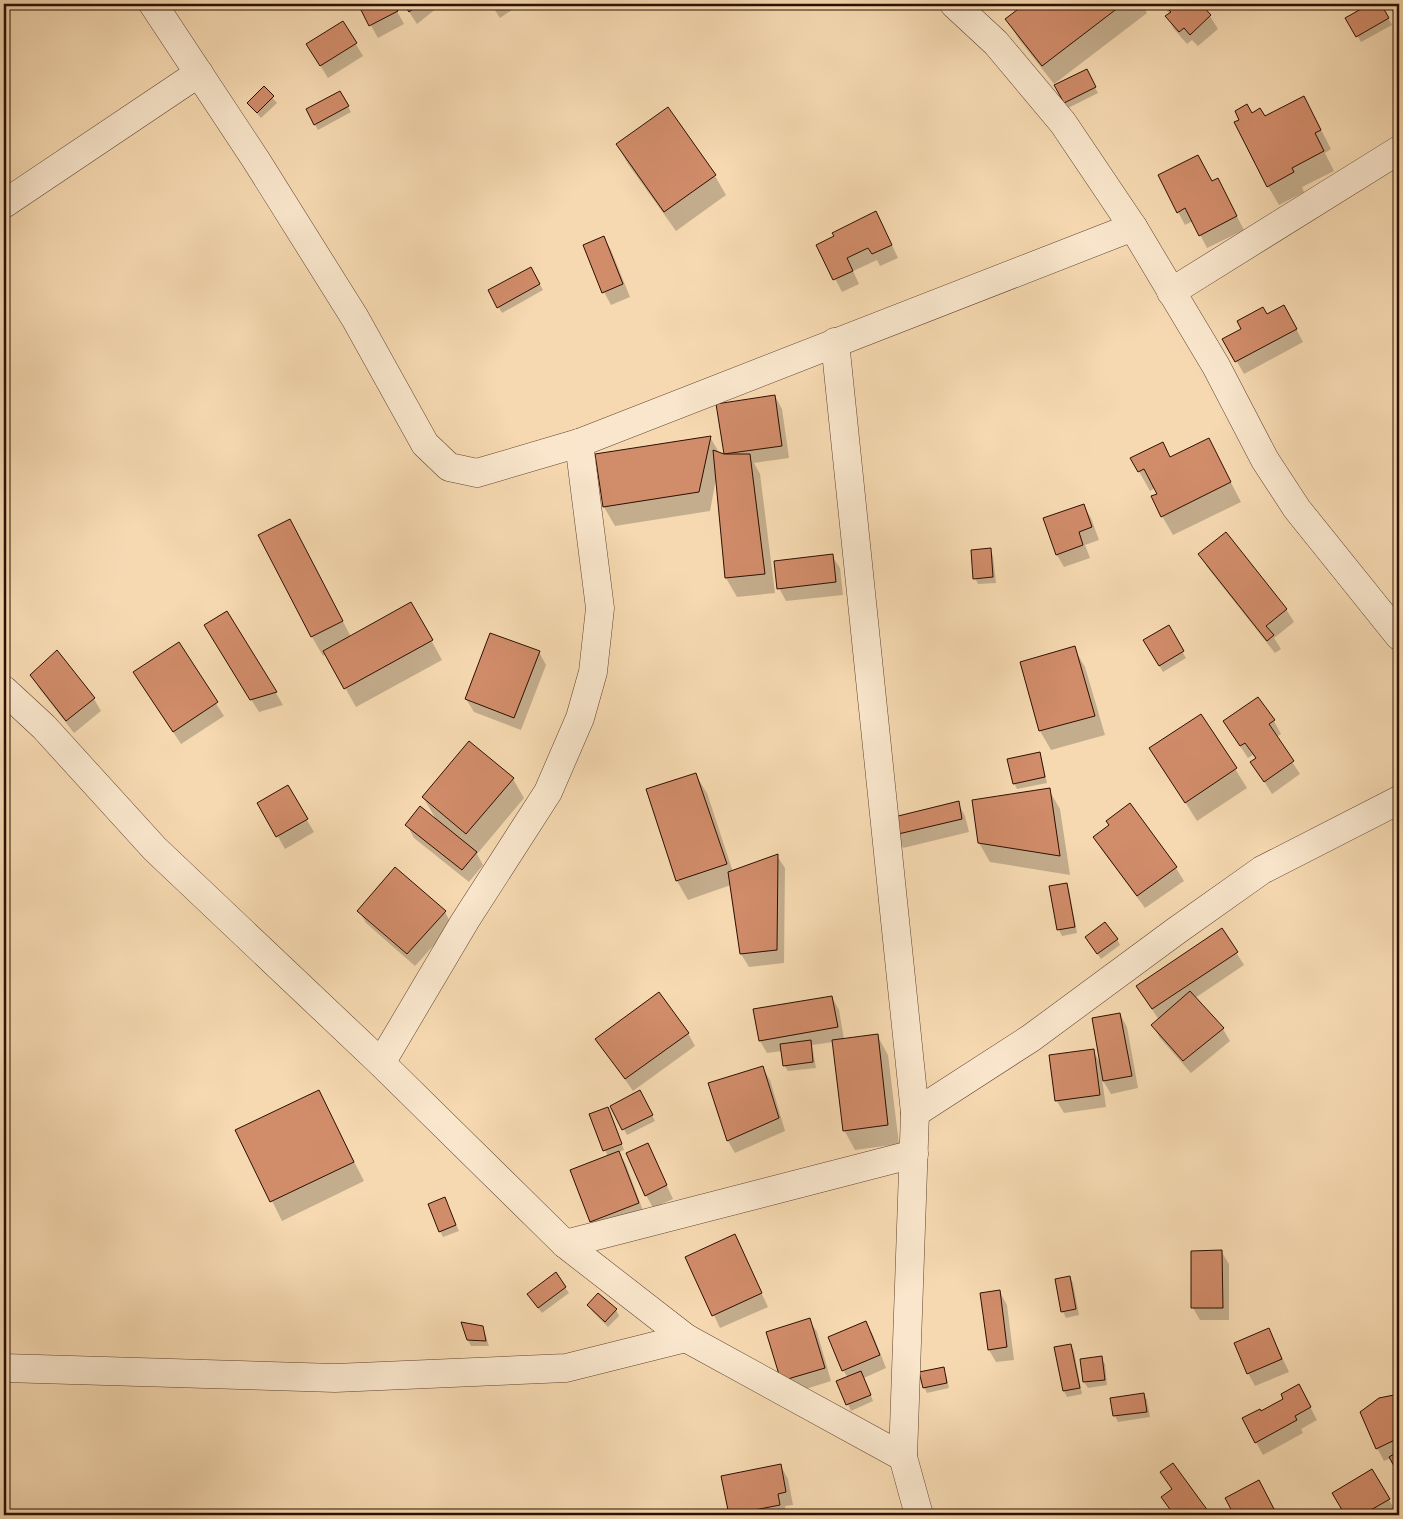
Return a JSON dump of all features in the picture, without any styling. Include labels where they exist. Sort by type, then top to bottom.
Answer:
[{"type":"street","points":[[153,4],[256,160],[354,318],[425,444],[449,467],[477,473],[579,443],[1133,227]]},
{"type":"street","points":[[954,4],[996,43],[1063,123],[1133,227],[1216,366],[1265,460],[1292,501],[1399,636]]},
{"type":"street","points":[[4,204],[199,73]]},
{"type":"street","points":[[1171,292],[1399,150]]},
{"type":"street","points":[[835,342],[915,1113],[903,1457],[919,1515]]},
{"type":"street","points":[[381,1063],[465,920],[548,792],[580,718],[593,672],[600,608],[579,443]]},
{"type":"street","points":[[4,690],[44,727],[155,849],[381,1063],[565,1244],[686,1338],[903,1457]]},
{"type":"street","points":[[915,1113],[1031,1038],[1262,870],[1399,800]]},
{"type":"street","points":[[565,1244],[914,1154]]},
{"type":"street","points":[[4,1368],[335,1378],[566,1368],[686,1338]]},
{"type":"building","points":[[358,4],[394,4],[398,11],[369,26]]},
{"type":"building","points":[[403,4],[419,4],[409,12]]},
{"type":"building","points":[[1025,4],[1123,4],[1042,66],[1005,19]]},
{"type":"building","points":[[1163,4],[1201,4],[1211,15],[1190,35],[1184,28],[1179,32],[1165,16],[1171,12]]},
{"type":"building","points":[[1370,4],[1381,4],[1389,18],[1356,37],[1345,18]]},
{"type":"building","points":[[1389,4],[1399,4],[1399,11],[1395,14]]},
{"type":"building","points":[[343,21],[357,43],[320,66],[306,44]]},
{"type":"building","points":[[1087,69],[1096,87],[1064,103],[1054,85]]},
{"type":"building","points":[[264,86],[274,96],[257,113],[247,103]]},
{"type":"building","points":[[340,91],[349,106],[314,125],[306,109]]},
{"type":"building","points":[[1304,96],[1321,130],[1315,133],[1324,151],[1292,168],[1294,172],[1267,187],[1234,122],[1239,120],[1235,111],[1247,104],[1252,113],[1260,108],[1265,116]]},
{"type":"building","points":[[668,107],[716,175],[664,212],[616,144]]},
{"type":"building","points":[[1198,155],[1212,181],[1218,178],[1237,216],[1199,236],[1185,208],[1177,213],[1158,175]]},
{"type":"building","points":[[876,211],[892,245],[872,254],[868,248],[847,258],[853,271],[833,280],[816,245],[834,236],[832,233]]},
{"type":"building","points":[[604,236],[623,284],[602,293],[583,245]]},
{"type":"building","points":[[531,267],[540,284],[497,308],[488,290]]},
{"type":"building","points":[[1284,305],[1297,329],[1235,362],[1222,339],[1241,329],[1237,321],[1263,307],[1267,314]]},
{"type":"building","points":[[775,395],[782,446],[724,454],[716,404]]},
{"type":"building","points":[[711,436],[699,492],[603,507],[595,454]]},
{"type":"building","points":[[1209,438],[1231,482],[1161,517],[1151,496],[1157,494],[1144,469],[1138,472],[1130,458],[1163,442],[1170,457]]},
{"type":"building","points":[[713,450],[724,454],[750,454],[765,574],[725,578]]},
{"type":"building","points":[[1084,504],[1092,527],[1079,532],[1083,545],[1056,555],[1043,518]]},
{"type":"building","points":[[290,519],[343,621],[311,637],[258,535]]},
{"type":"building","points":[[1226,532],[1287,609],[1266,626],[1274,635],[1267,641],[1198,554]]},
{"type":"building","points":[[991,548],[993,577],[973,579],[971,550]]},
{"type":"building","points":[[833,554],[836,582],[777,589],[774,561]]},
{"type":"building","points":[[411,602],[433,640],[344,689],[323,651]]},
{"type":"building","points":[[227,611],[277,692],[250,700],[204,625]]},
{"type":"building","points":[[1169,625],[1184,651],[1159,666],[1143,640]]},
{"type":"building","points":[[490,633],[540,651],[514,718],[465,699]]},
{"type":"building","points":[[179,642],[218,702],[173,732],[133,672]]},
{"type":"building","points":[[1075,646],[1095,716],[1039,731],[1020,662]]},
{"type":"building","points":[[57,650],[95,698],[66,721],[30,675]]},
{"type":"building","points":[[1258,697],[1275,720],[1269,724],[1294,761],[1264,782],[1250,762],[1256,758],[1245,743],[1240,746],[1223,721]]},
{"type":"building","points":[[1201,714],[1237,768],[1185,803],[1149,748]]},
{"type":"building","points":[[469,741],[514,778],[466,834],[422,797]]},
{"type":"building","points":[[1040,752],[1045,777],[1013,784],[1007,759]]},
{"type":"building","points":[[696,773],[727,864],[676,881],[646,789]]},
{"type":"building","points":[[288,785],[308,819],[276,837],[257,803]]},
{"type":"building","points":[[1050,788],[1060,856],[978,843],[972,800]]},
{"type":"building","points":[[959,801],[962,819],[894,835],[890,818]]},
{"type":"building","points":[[1130,803],[1177,867],[1137,896],[1093,837],[1109,825],[1106,821]]},
{"type":"building","points":[[420,806],[477,852],[462,870],[405,825]]},
{"type":"building","points":[[778,854],[777,950],[740,954],[728,872]]},
{"type":"building","points":[[395,867],[446,911],[407,954],[357,911]]},
{"type":"building","points":[[1067,883],[1075,927],[1057,930],[1049,886]]},
{"type":"building","points":[[1105,922],[1118,939],[1097,954],[1085,937]]},
{"type":"building","points":[[1222,928],[1238,952],[1152,1009],[1136,986]]},
{"type":"building","points":[[1190,991],[1224,1028],[1183,1061],[1151,1025]]},
{"type":"building","points":[[659,992],[689,1033],[625,1079],[595,1039]]},
{"type":"building","points":[[832,996],[838,1027],[759,1041],[753,1009]]},
{"type":"building","points":[[1120,1013],[1132,1076],[1103,1081],[1092,1018]]},
{"type":"building","points":[[878,1034],[888,1125],[843,1131],[832,1040]]},
{"type":"building","points":[[811,1040],[813,1062],[783,1066],[780,1044]]},
{"type":"building","points":[[1094,1049],[1100,1095],[1055,1101],[1049,1055]]},
{"type":"building","points":[[763,1066],[779,1118],[727,1141],[708,1083]]},
{"type":"building","points":[[319,1090],[354,1162],[270,1202],[235,1130]]},
{"type":"building","points":[[640,1090],[653,1115],[622,1130],[610,1106]]},
{"type":"building","points":[[608,1107],[622,1144],[603,1151],[589,1114]]},
{"type":"building","points":[[648,1143],[667,1185],[645,1196],[626,1153]]},
{"type":"building","points":[[619,1151],[639,1203],[590,1222],[570,1170]]},
{"type":"building","points":[[445,1197],[456,1225],[439,1232],[428,1204]]},
{"type":"building","points":[[735,1234],[762,1293],[712,1316],[685,1257]]},
{"type":"building","points":[[1222,1250],[1223,1308],[1191,1308],[1191,1251]]},
{"type":"building","points":[[556,1272],[566,1287],[538,1308],[527,1294]]},
{"type":"building","points":[[1070,1276],[1076,1309],[1061,1312],[1055,1279]]},
{"type":"building","points":[[1000,1290],[1007,1347],[988,1350],[980,1293]]},
{"type":"building","points":[[598,1293],[617,1309],[605,1322],[587,1305]]},
{"type":"building","points":[[810,1318],[825,1368],[781,1381],[766,1332]]},
{"type":"building","points":[[866,1321],[880,1355],[842,1371],[828,1337]]},
{"type":"building","points":[[461,1322],[483,1326],[486,1341],[467,1340]]},
{"type":"building","points":[[1269,1328],[1282,1359],[1247,1374],[1234,1343]]},
{"type":"building","points":[[1071,1344],[1080,1388],[1063,1391],[1054,1347]]},
{"type":"building","points":[[1102,1356],[1105,1380],[1083,1382],[1080,1359]]},
{"type":"building","points":[[944,1367],[947,1383],[923,1388],[919,1372]]},
{"type":"building","points":[[861,1371],[871,1395],[846,1405],[836,1381]]},
{"type":"building","points":[[1299,1384],[1311,1407],[1295,1416],[1297,1420],[1255,1443],[1242,1418],[1260,1409],[1261,1411],[1283,1399],[1281,1394]]},
{"type":"building","points":[[1144,1393],[1147,1412],[1113,1416],[1110,1398]]},
{"type":"building","points":[[1399,1394],[1399,1438],[1376,1449],[1360,1412],[1379,1398]]},
{"type":"building","points":[[1399,1451],[1399,1475],[1389,1457]]},
{"type":"building","points":[[1173,1463],[1211,1515],[1174,1515],[1161,1497],[1172,1489],[1160,1472]]},
{"type":"building","points":[[781,1464],[786,1492],[778,1494],[780,1505],[729,1515],[721,1476]]},
{"type":"building","points":[[1372,1469],[1390,1499],[1362,1515],[1345,1515],[1332,1493]]},
{"type":"building","points":[[1259,1480],[1274,1509],[1263,1515],[1234,1515],[1225,1498]]},
{"type":"building","points":[[4,1498],[12,1515],[4,1515]]}]
